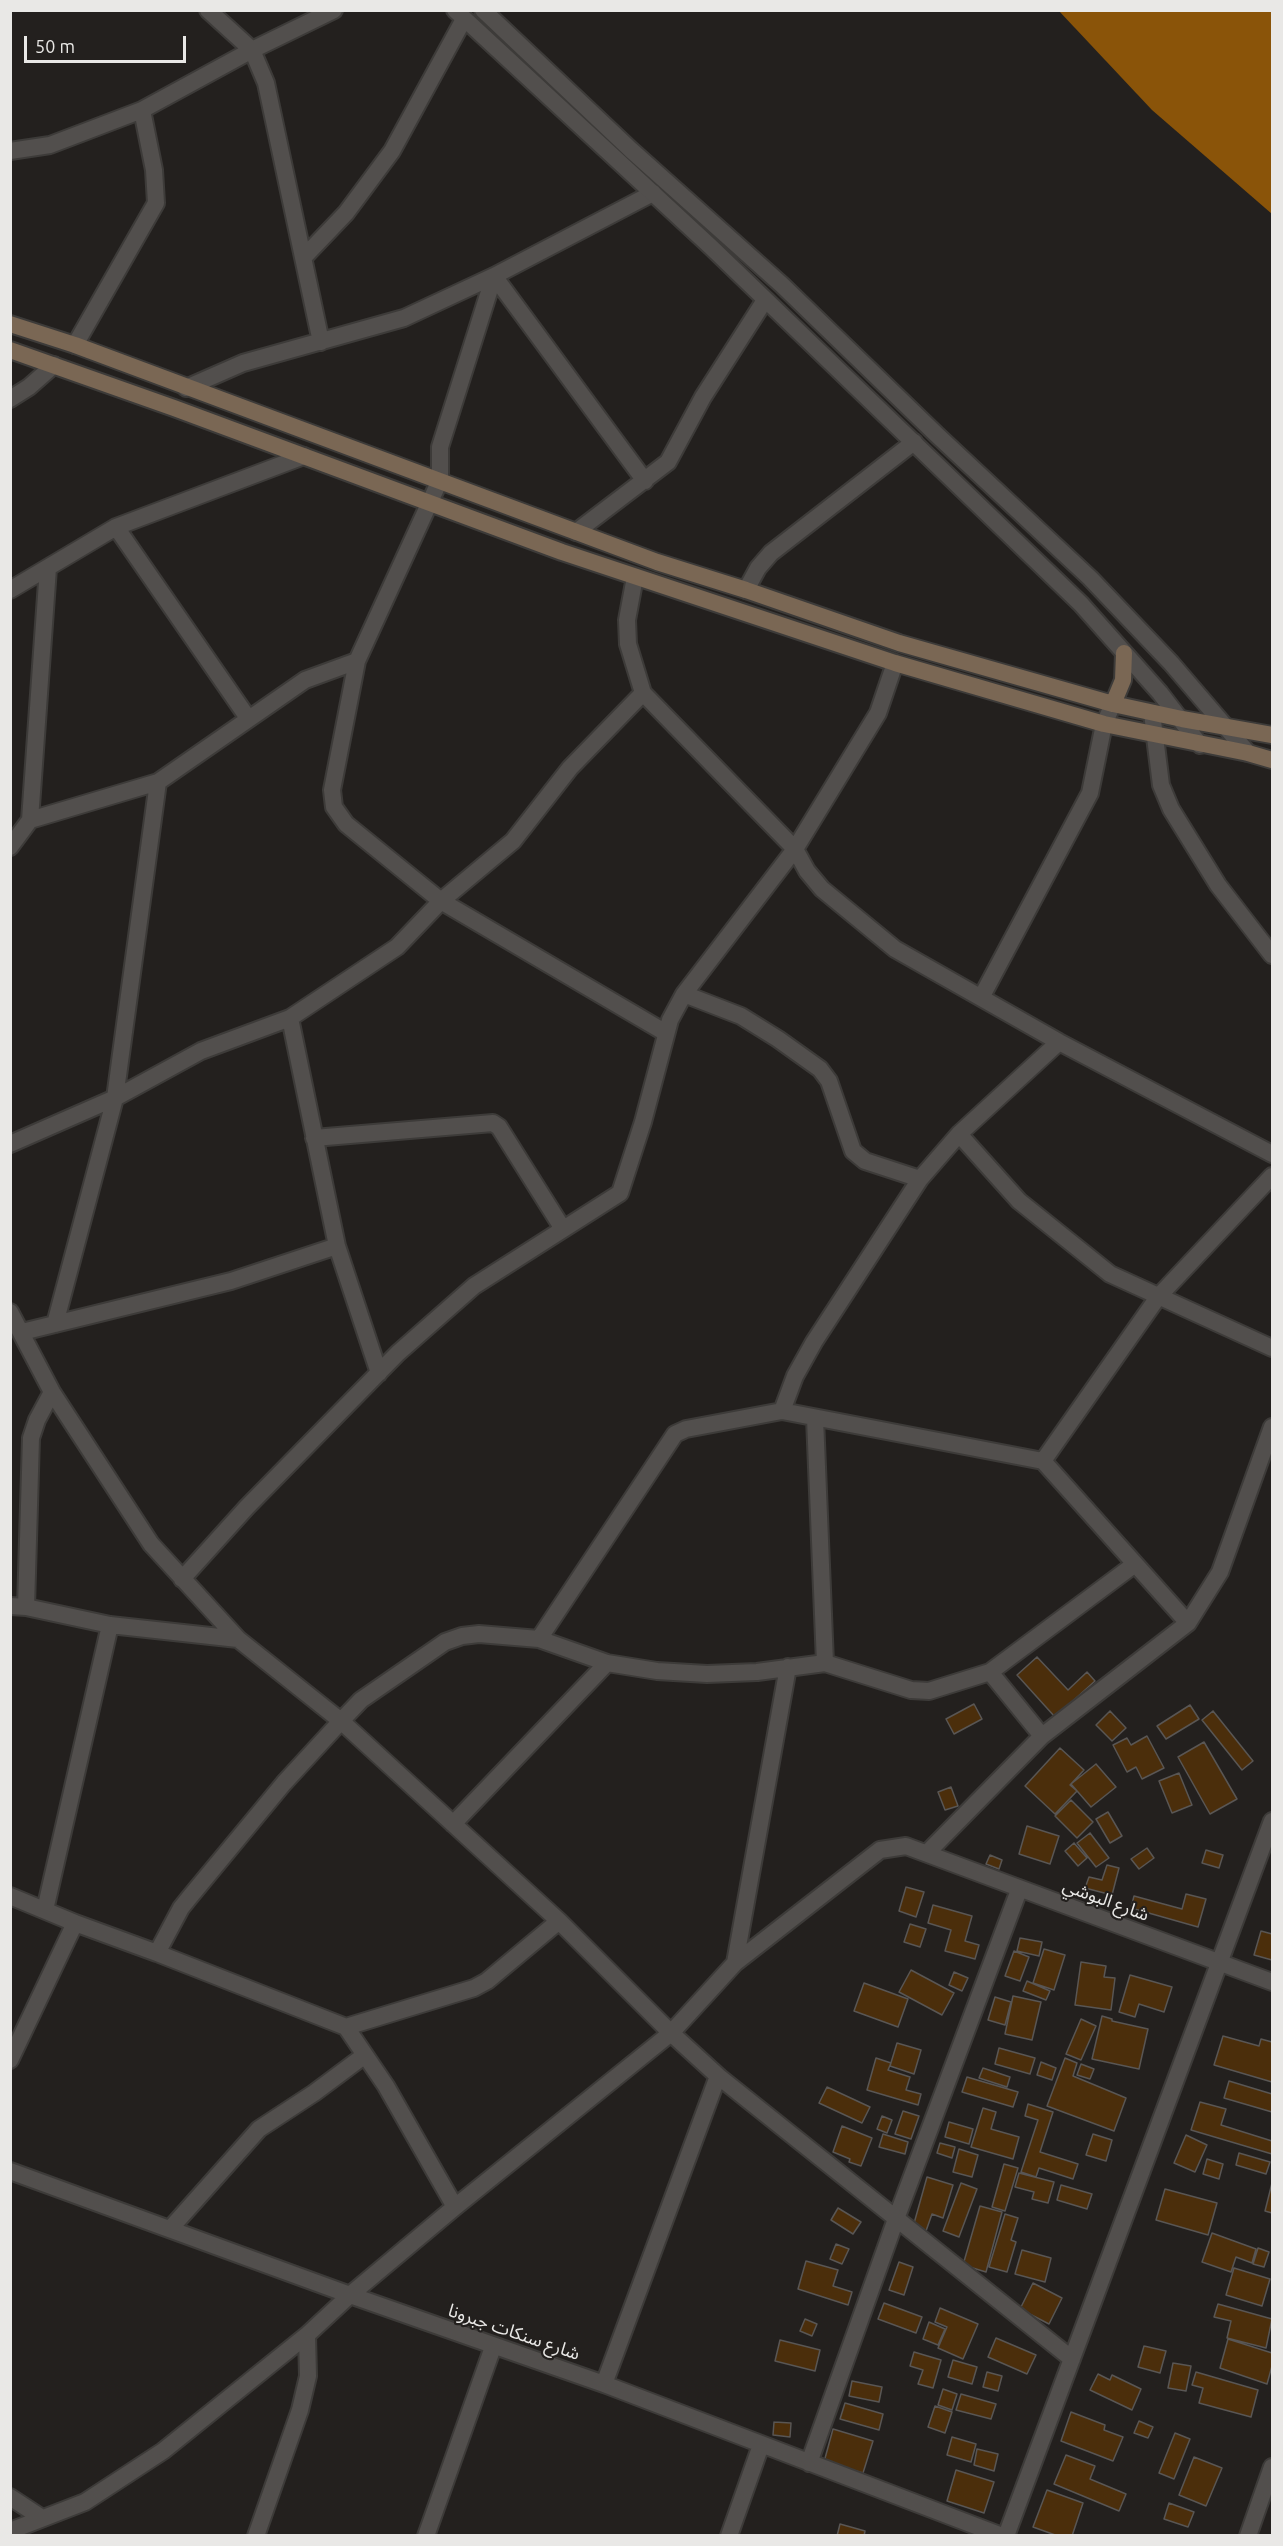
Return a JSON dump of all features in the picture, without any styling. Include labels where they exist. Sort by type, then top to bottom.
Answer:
[{"type":"main road","points":[[10,324],[75,345],[657,562],[899,643],[1113,704],[1272,735]]},
{"type":"main road","points":[[10,350],[634,578],[895,663],[1104,724],[1248,753],[1272,760]]},
{"type":"main road","points":[[1113,704],[1123,680],[1124,653]]},
{"type":"street","points":[[208,10],[252,50],[266,83],[321,342]]},
{"type":"street","points":[[10,151],[59,142],[142,110],[252,50],[334,10]]},
{"type":"street","points":[[483,10],[631,150],[782,285],[937,435],[1090,578],[1171,663],[1248,753]]},
{"type":"street","points":[[304,257],[346,213],[392,151],[459,15],[653,193],[1081,604],[1182,719],[1200,745]]},
{"type":"street","points":[[75,345],[156,202],[154,170],[142,110]]},
{"type":"street","points":[[186,388],[243,363],[404,318],[494,276],[653,193]]},
{"type":"street","points":[[494,276],[440,447],[440,480],[357,661],[332,790],[334,807],[346,824],[441,901],[666,1033]]},
{"type":"street","points":[[494,276],[645,482]]},
{"type":"street","points":[[576,532],[645,482],[668,462],[703,397],[765,300]]},
{"type":"street","points":[[10,399],[29,387],[54,365]]},
{"type":"street","points":[[746,590],[758,568],[771,553],[914,442]]},
{"type":"street","points":[[10,590],[116,527],[304,456]]},
{"type":"street","points":[[116,527],[248,718]]},
{"type":"street","points":[[10,847],[30,820],[48,568]]},
{"type":"street","points":[[634,578],[627,620],[628,636],[643,693],[795,849],[807,871],[822,889],[895,949],[982,996],[1059,1042],[1272,1154]]},
{"type":"street","points":[[30,820],[158,782],[305,680],[357,661]]},
{"type":"street","points":[[182,1579],[247,1507],[379,1373],[474,1286],[620,1192],[643,1122],[666,1033],[684,994],[795,849],[878,713],[895,663]]},
{"type":"street","points":[[10,1144],[115,1098],[201,1051],[290,1018],[397,947],[441,901],[513,841],[570,768],[643,693]]},
{"type":"street","points":[[982,996],[1090,793],[1104,724],[1113,704]]},
{"type":"street","points":[[1152,712],[1161,785],[1171,809],[1218,885],[1272,956]]},
{"type":"street","points":[[55,1324],[115,1098],[158,782]]},
{"type":"street","points":[[684,994],[741,1016],[778,1038],[820,1069],[829,1081],[853,1151],[866,1161],[920,1179]]},
{"type":"street","points":[[290,1018],[337,1246],[379,1373]]},
{"type":"street","points":[[782,1411],[795,1376],[814,1342],[920,1179],[959,1134],[1059,1042]]},
{"type":"street","points":[[314,1138],[493,1123],[499,1127],[563,1229]]},
{"type":"street","points":[[959,1134],[1018,1200],[1110,1274],[1272,1348]]},
{"type":"street","points":[[1042,1461],[1158,1297],[1272,1176]]},
{"type":"street","points":[[22,1332],[231,1281],[337,1246]]},
{"type":"street","points":[[10,1312],[52,1392],[151,1544],[238,1639],[341,1721],[559,1921],[671,2033],[718,2076],[1072,2359]]},
{"type":"street","points":[[52,1392],[37,1420],[31,1438],[18,1607],[110,1625],[238,1639]]},
{"type":"street","points":[[539,1639],[675,1434],[686,1429],[782,1411],[1042,1461],[1188,1623]]},
{"type":"street","points":[[815,1418],[825,1662]]},
{"type":"street","points":[[927,1853],[1042,1736],[1188,1623],[1220,1572],[1272,1427]]},
{"type":"street","points":[[157,1953],[181,1908],[284,1783],[341,1721],[361,1700],[446,1642],[462,1636],[479,1634],[539,1639],[607,1663],[657,1671],[708,1674],[757,1672],[825,1662],[912,1690],[929,1691],[990,1672],[1135,1564]]},
{"type":"street","points":[[45,1910],[110,1625]]},
{"type":"street","points":[[453,1824],[607,1663]]},
{"type":"street","points":[[735,1963],[788,1667]]},
{"type":"street","points":[[990,1672],[1042,1736]]},
{"type":"street","points":[[1004,2535],[1072,2359],[1272,1821]]},
{"type":"street","name":"شارع البوشي","points":[[10,2531],[85,2502],[163,2451],[307,2335],[350,2295],[455,2207],[671,2033],[735,1963],[880,1850],[906,1846],[927,1853],[1019,1890],[1272,1982]]},
{"type":"street","points":[[809,2463],[896,2219],[1019,1890]]},
{"type":"street","points":[[10,1896],[346,2027],[386,2086],[455,2207]]},
{"type":"street","points":[[346,2027],[474,1988],[487,1981],[559,1921]]},
{"type":"street","points":[[10,2060],[75,1923]]},
{"type":"street","points":[[170,2229],[259,2129],[314,2093],[365,2055]]},
{"type":"street","points":[[604,2384],[718,2076]]},
{"type":"street","name":"شارع سنكات جبرونا","points":[[10,2171],[350,2295],[604,2384],[1004,2535]]},
{"type":"street","points":[[256,2535],[300,2410],[308,2376],[307,2335]]},
{"type":"street","points":[[426,2535],[494,2346]]},
{"type":"street","points":[[729,2535],[761,2445]]},
{"type":"street","points":[[1248,2535],[1272,2467]]},
{"type":"street","points":[[10,2497],[42,2518]]},
{"type":"shaded area","points":[[1059,11],[1272,11],[1272,214],[1152,110]]},
{"type":"building","points":[[1037,1657],[1068,1690],[1087,1672],[1095,1681],[1055,1717],[1017,1675]]},
{"type":"building","points":[[974,1704],[982,1719],[954,1734],[946,1719]]},
{"type":"building","points":[[1190,1705],[1199,1719],[1166,1739],[1157,1726]]},
{"type":"building","points":[[1110,1711],[1126,1728],[1112,1741],[1096,1725]]},
{"type":"building","points":[[1213,1711],[1253,1761],[1242,1770],[1202,1720]]},
{"type":"building","points":[[1147,1736],[1164,1768],[1142,1779],[1136,1767],[1127,1772],[1113,1745],[1127,1738],[1131,1745]]},
{"type":"building","points":[[1204,1742],[1237,1799],[1210,1814],[1178,1757]]},
{"type":"building","points":[[1060,1748],[1084,1770],[1070,1785],[1077,1791],[1055,1814],[1025,1786]]},
{"type":"building","points":[[1096,1764],[1116,1787],[1091,1807],[1071,1784]]},
{"type":"building","points":[[1179,1773],[1192,1805],[1172,1813],[1159,1781]]},
{"type":"building","points":[[951,1787],[958,1806],[945,1810],[938,1792]]},
{"type":"building","points":[[1071,1800],[1093,1822],[1077,1838],[1055,1816]]},
{"type":"building","points":[[1108,1812],[1122,1836],[1110,1843],[1096,1819]]},
{"type":"building","points":[[1027,1826],[1059,1836],[1050,1864],[1019,1854]]},
{"type":"building","points":[[1090,1833],[1109,1858],[1096,1867],[1077,1843]]},
{"type":"building","points":[[1074,1843],[1087,1858],[1078,1866],[1065,1851]]},
{"type":"building","points":[[1147,1848],[1154,1858],[1139,1869],[1131,1859]]},
{"type":"building","points":[[1206,1850],[1223,1855],[1219,1868],[1202,1863]]},
{"type":"building","points":[[990,1855],[1002,1860],[999,1869],[986,1864]]},
{"type":"building","points":[[1107,1865],[1119,1868],[1112,1895],[1085,1888],[1089,1877],[1102,1880]]},
{"type":"building","points":[[906,1887],[924,1892],[916,1917],[899,1911]]},
{"type":"building","points":[[1186,1894],[1206,1899],[1198,1927],[1131,1908],[1134,1896],[1182,1909]]},
{"type":"building","points":[[933,1905],[972,1916],[965,1941],[979,1945],[975,1959],[945,1951],[951,1930],[928,1923]]},
{"type":"building","points":[[910,1924],[926,1929],[920,1947],[904,1942]]},
{"type":"building","points":[[1261,1931],[1272,1934],[1272,1960],[1254,1955]]},
{"type":"building","points":[[1020,1938],[1042,1942],[1039,1956],[1017,1951]]},
{"type":"building","points":[[1044,1949],[1065,1955],[1054,1990],[1033,1983]]},
{"type":"building","points":[[1014,1951],[1029,1957],[1020,1981],[1005,1976]]},
{"type":"building","points":[[1081,1962],[1106,1966],[1104,1977],[1115,1978],[1111,2010],[1075,2005]]},
{"type":"building","points":[[911,1970],[954,1993],[942,2015],[899,1992]]},
{"type":"building","points":[[954,1972],[968,1978],[962,1991],[949,1985]]},
{"type":"building","points":[[1130,1975],[1172,1987],[1164,2012],[1139,2004],[1135,2017],[1119,2012]]},
{"type":"building","points":[[1027,1981],[1050,1991],[1046,2000],[1023,1991]]},
{"type":"building","points":[[864,1983],[908,1999],[898,2027],[854,2011]]},
{"type":"building","points":[[1013,1996],[1041,2002],[1032,2040],[1005,2034]]},
{"type":"building","points":[[995,1997],[1011,2002],[1005,2025],[988,2020]]},
{"type":"building","points":[[1102,2016],[1112,2021],[1148,2029],[1139,2069],[1092,2059]]},
{"type":"building","points":[[1081,2019],[1096,2026],[1081,2060],[1066,2054]]},
{"type":"building","points":[[1223,2036],[1259,2046],[1261,2039],[1272,2042],[1272,2082],[1214,2065]]},
{"type":"building","points":[[897,2043],[921,2050],[914,2074],[890,2066]]},
{"type":"building","points":[[999,2048],[1035,2058],[1030,2074],[995,2064]]},
{"type":"building","points":[[876,2058],[891,2063],[888,2070],[910,2077],[906,2090],[921,2094],[918,2105],[867,2090]]},
{"type":"building","points":[[1065,2058],[1077,2063],[1073,2076],[1126,2098],[1114,2131],[1047,2106]]},
{"type":"building","points":[[1041,2062],[1056,2068],[1052,2080],[1037,2075]]},
{"type":"building","points":[[1081,2064],[1094,2069],[1090,2079],[1077,2075]]},
{"type":"building","points":[[983,2068],[1010,2077],[1007,2087],[979,2078]]},
{"type":"building","points":[[967,2077],[1018,2092],[1013,2107],[962,2092]]},
{"type":"building","points":[[1229,2081],[1272,2094],[1272,2112],[1224,2098]]},
{"type":"building","points":[[827,2087],[870,2107],[862,2123],[819,2103]]},
{"type":"building","points":[[1200,2102],[1226,2109],[1221,2125],[1272,2141],[1272,2154],[1191,2130]]},
{"type":"building","points":[[1028,2104],[1053,2112],[1040,2152],[1078,2164],[1073,2179],[1039,2168],[1036,2177],[1021,2172],[1038,2120],[1025,2116]]},
{"type":"building","points":[[983,2108],[996,2112],[991,2129],[1019,2137],[1013,2159],[971,2147]]},
{"type":"building","points":[[903,2111],[919,2116],[911,2139],[895,2134]]},
{"type":"building","points":[[882,2116],[892,2120],[887,2133],[877,2129]]},
{"type":"building","points":[[949,2122],[973,2129],[969,2144],[945,2137]]},
{"type":"building","points":[[842,2126],[872,2138],[861,2166],[833,2152]]},
{"type":"building","points":[[883,2134],[908,2142],[905,2154],[879,2147]]},
{"type":"building","points":[[1093,2134],[1112,2140],[1106,2161],[1086,2155]]},
{"type":"building","points":[[1186,2135],[1207,2145],[1195,2172],[1174,2163]]},
{"type":"building","points":[[940,2143],[955,2147],[952,2158],[937,2153]]},
{"type":"building","points":[[959,2149],[978,2155],[972,2177],[953,2172]]},
{"type":"building","points":[[1239,2153],[1270,2162],[1266,2174],[1236,2165]]},
{"type":"building","points":[[1207,2159],[1223,2164],[1219,2179],[1203,2174]]},
{"type":"building","points":[[1004,2164],[1018,2168],[1005,2211],[992,2207]]},
{"type":"building","points":[[1019,2173],[1054,2182],[1048,2203],[1032,2199],[1034,2192],[1015,2187]]},
{"type":"building","points":[[927,2177],[953,2185],[943,2218],[932,2214],[926,2231],[913,2227]]},
{"type":"building","points":[[961,2183],[977,2189],[959,2237],[943,2231]]},
{"type":"building","points":[[1272,2183],[1272,2213],[1265,2211]]},
{"type":"building","points":[[1061,2185],[1092,2194],[1087,2209],[1057,2200]]},
{"type":"building","points":[[1165,2189],[1217,2203],[1208,2235],[1156,2220]]},
{"type":"building","points":[[980,2206],[1002,2212],[986,2272],[963,2265]]},
{"type":"building","points":[[838,2208],[861,2222],[853,2234],[831,2220]]},
{"type":"building","points":[[1005,2214],[1018,2218],[1011,2240],[1016,2242],[1007,2272],[989,2267]]},
{"type":"building","points":[[1212,2233],[1256,2249],[1252,2263],[1236,2257],[1231,2272],[1202,2262]]},
{"type":"building","points":[[836,2244],[849,2249],[842,2264],[830,2259]]},
{"type":"building","points":[[1258,2248],[1269,2252],[1264,2267],[1253,2264]]},
{"type":"building","points":[[1022,2250],[1051,2258],[1045,2282],[1015,2274]]},
{"type":"building","points":[[806,2261],[838,2270],[833,2286],[852,2292],[848,2305],[798,2289]]},
{"type":"building","points":[[899,2262],[913,2267],[904,2295],[889,2290]]},
{"type":"building","points":[[1234,2268],[1270,2279],[1262,2306],[1226,2295]]},
{"type":"building","points":[[1033,2283],[1062,2298],[1049,2324],[1020,2309]]},
{"type":"building","points":[[884,2303],[922,2317],[916,2333],[878,2319]]},
{"type":"building","points":[[1218,2304],[1272,2319],[1266,2348],[1227,2338],[1231,2321],[1214,2317]]},
{"type":"building","points":[[940,2308],[978,2324],[963,2359],[938,2348],[947,2327],[935,2322]]},
{"type":"building","points":[[805,2319],[817,2324],[812,2336],[800,2331]]},
{"type":"building","points":[[929,2322],[945,2329],[938,2345],[923,2339]]},
{"type":"building","points":[[996,2338],[1036,2355],[1027,2374],[988,2357]]},
{"type":"building","points":[[1228,2339],[1272,2353],[1272,2366],[1267,2384],[1220,2368]]},
{"type":"building","points":[[780,2340],[820,2350],[815,2371],[775,2361]]},
{"type":"building","points":[[1144,2346],[1166,2351],[1160,2373],[1138,2367]]},
{"type":"building","points":[[914,2352],[941,2360],[933,2388],[918,2384],[923,2370],[910,2366]]},
{"type":"building","points":[[953,2360],[977,2367],[972,2384],[948,2377]]},
{"type":"building","points":[[1173,2363],[1191,2366],[1186,2391],[1168,2388]]},
{"type":"building","points":[[987,2372],[1002,2376],[998,2391],[983,2387]]},
{"type":"building","points":[[1196,2372],[1258,2390],[1251,2417],[1199,2403],[1203,2388],[1192,2385]]},
{"type":"building","points":[[1098,2374],[1110,2380],[1112,2375],[1141,2389],[1132,2410],[1090,2390]]},
{"type":"building","points":[[852,2381],[882,2387],[879,2402],[849,2396]]},
{"type":"building","points":[[943,2389],[957,2394],[952,2410],[938,2405]]},
{"type":"building","points":[[961,2394],[996,2404],[991,2419],[956,2410]]},
{"type":"building","points":[[845,2403],[883,2414],[879,2430],[840,2419]]},
{"type":"building","points":[[935,2406],[952,2412],[945,2433],[928,2427]]},
{"type":"building","points":[[1071,2412],[1105,2425],[1104,2430],[1123,2437],[1113,2461],[1061,2441]]},
{"type":"building","points":[[1139,2421],[1153,2427],[1148,2438],[1134,2433]]},
{"type":"building","points":[[774,2422],[791,2423],[790,2437],[773,2435]]},
{"type":"building","points":[[833,2429],[873,2441],[863,2473],[824,2462]]},
{"type":"building","points":[[1175,2433],[1190,2439],[1174,2479],[1159,2473]]},
{"type":"building","points":[[952,2437],[976,2444],[971,2462],[947,2455]]},
{"type":"building","points":[[977,2449],[998,2454],[994,2471],[974,2465]]},
{"type":"building","points":[[1066,2455],[1095,2466],[1090,2479],[1126,2494],[1119,2511],[1054,2484]]},
{"type":"building","points":[[1194,2457],[1222,2468],[1206,2506],[1179,2495]]},
{"type":"building","points":[[956,2470],[994,2482],[984,2513],[947,2501]]},
{"type":"building","points":[[1047,2490],[1083,2503],[1072,2536],[1058,2536],[1033,2527]]},
{"type":"building","points":[[1169,2503],[1194,2512],[1188,2527],[1164,2519]]},
{"type":"building","points":[[840,2524],[865,2531],[864,2536],[837,2536]]}]
